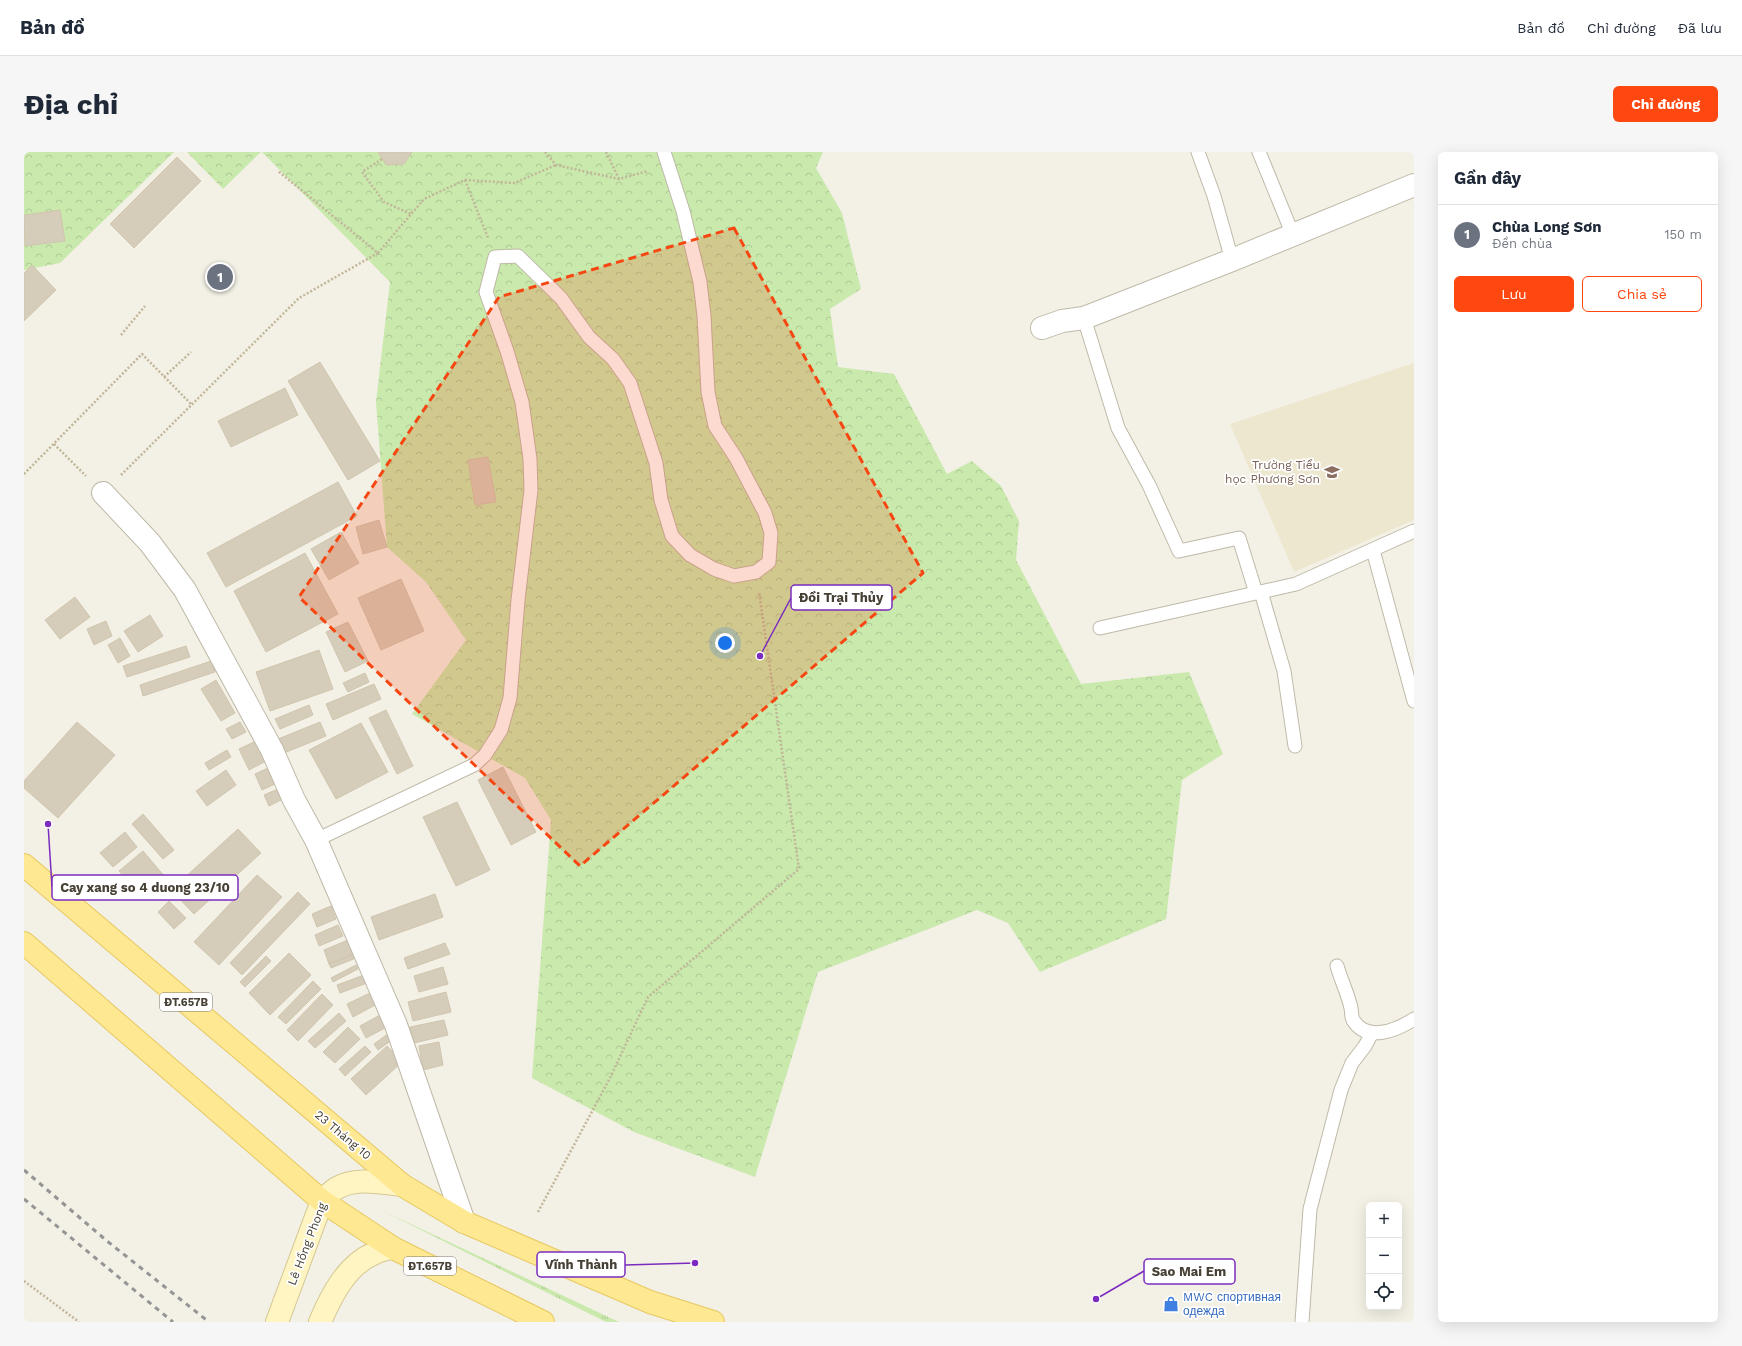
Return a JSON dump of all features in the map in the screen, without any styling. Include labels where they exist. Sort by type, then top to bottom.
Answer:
[{"type":"main road","name":"23 Tháng 10","points":[[24,865],[402,1185],[464,1222],[650,1302],[713,1322]]},
{"type":"main road","name":"ĐT.657B","points":[[24,943],[322,1201],[393,1248],[543,1322]]},
{"type":"main road","name":"Lê Hồng Phong","points":[[278,1322],[322,1201],[336,1188],[352,1182],[376,1182],[402,1185]]},
{"type":"main road","points":[[320,1322],[342,1280],[360,1262],[374,1253],[393,1248]]},
{"type":"street","points":[[1042,328],[1062,321],[1084,318],[1232,260],[1414,185]]},
{"type":"street","points":[[103,493],[150,543],[185,590],[272,750],[294,800],[316,840],[396,1025],[464,1222]]},
{"type":"lane","points":[[316,840],[474,765],[485,755],[501,730],[510,698],[518,600],[531,490],[530,459],[522,402],[507,351],[486,292],[495,257],[518,256],[561,298],[589,337],[613,359],[630,383],[656,463],[662,500],[672,536],[690,555],[714,569],[734,576],[756,572],[769,562],[771,533],[765,513],[736,458],[715,426],[708,392],[704,316],[700,282],[683,211],[667,167],[664,152]]},
{"type":"lane","points":[[1198,152],[1214,196],[1232,260]]},
{"type":"lane","points":[[1259,152],[1292,235]]},
{"type":"lane","points":[[1084,318],[1118,428],[1149,486],[1179,550],[1239,538],[1284,671],[1295,746]]},
{"type":"lane","points":[[1100,628],[1296,584],[1414,531]]},
{"type":"lane","points":[[1373,550],[1414,701]]},
{"type":"lane","points":[[1337,966],[1351,1008],[1352,1019],[1360,1028],[1372,1033],[1386,1032],[1401,1027],[1414,1019]]},
{"type":"lane","points":[[1302,1322],[1310,1209],[1341,1090],[1352,1063],[1365,1046],[1372,1033]]},
{"type":"path","points":[[545,152],[556,165]]},
{"type":"path","points":[[606,152],[619,179]]},
{"type":"path","points":[[382,159],[362,172],[384,202],[411,214]]},
{"type":"path","points":[[54,444],[103,493],[299,298],[378,253],[424,199],[465,180],[514,183],[556,165],[619,179],[667,167]]},
{"type":"path","points":[[278,171],[378,253]]},
{"type":"path","points":[[465,180],[495,257]]},
{"type":"path","points":[[121,334],[145,306]]},
{"type":"path","points":[[164,376],[191,352]]},
{"type":"path","points":[[24,474],[142,354],[192,405]]},
{"type":"path","points":[[538,1212],[610,1078],[648,997],[799,869],[756,572]]},
{"type":"path","points":[[24,1281],[79,1322]]},
{"type":"highlighted area","points":[[734,228],[923,573],[580,866],[299,597],[499,297]]},
{"type":"shaded area","name":"Trường Tiểu học Phương Sơn","points":[[1414,363],[1414,520],[1294,572],[1230,424]]},
{"type":"green space","points":[[24,152],[174,152],[60,263],[24,270]]},
{"type":"green space","points":[[187,152],[261,152],[223,189]]},
{"type":"green space","points":[[262,152],[823,152],[816,168],[842,213],[861,289],[830,309],[838,367],[894,374],[947,474],[972,461],[1001,486],[1019,521],[1016,560],[1081,684],[1189,672],[1223,754],[1182,780],[1166,919],[1040,972],[1008,923],[977,910],[818,972],[755,1177],[634,1132],[532,1078],[551,820],[525,778],[412,714],[466,640],[426,582],[387,547],[376,402],[390,282]]},
{"type":"green space","points":[[381,1210],[619,1322],[606,1322]]},
{"type":"building","points":[[378,152],[412,152],[404,164],[386,165]]},
{"type":"building","points":[[177,157],[201,181],[134,248],[110,224]]},
{"type":"building","points":[[60,210],[65,241],[25,246],[24,215]]},
{"type":"building","points":[[32,265],[56,290],[24,321],[24,273]]},
{"type":"building","points":[[320,362],[380,461],[348,480],[288,381]]},
{"type":"building","points":[[285,388],[298,415],[231,447],[218,421]]},
{"type":"building","points":[[488,457],[496,502],[475,505],[468,460]]},
{"type":"building","points":[[338,482],[357,516],[226,587],[207,553]]},
{"type":"building","points":[[379,520],[387,547],[363,554],[356,527]]},
{"type":"building","points":[[341,532],[359,563],[329,580],[311,549]]},
{"type":"building","points":[[305,553],[338,614],[266,652],[234,591]]},
{"type":"building","points":[[401,579],[424,631],[381,650],[358,598]]},
{"type":"building","points":[[75,597],[90,617],[60,639],[45,620]]},
{"type":"building","points":[[150,615],[163,636],[138,652],[124,631]]},
{"type":"building","points":[[106,621],[112,636],[94,645],[87,629]]},
{"type":"building","points":[[348,622],[368,661],[345,672],[326,632]]},
{"type":"building","points":[[120,638],[130,656],[118,663],[108,645]]},
{"type":"building","points":[[186,646],[190,657],[127,677],[123,666]]},
{"type":"building","points":[[319,650],[333,689],[270,711],[256,672]]},
{"type":"building","points":[[211,661],[215,672],[143,696],[140,685]]},
{"type":"building","points":[[365,673],[369,682],[348,692],[343,683]]},
{"type":"building","points":[[216,680],[235,713],[221,721],[201,689]]},
{"type":"building","points":[[374,684],[381,699],[333,720],[326,704]]},
{"type":"building","points":[[309,705],[313,715],[280,729],[275,719]]},
{"type":"building","points":[[386,710],[413,766],[397,774],[369,718]]},
{"type":"building","points":[[77,722],[115,755],[58,818],[24,788],[24,781]]},
{"type":"building","points":[[240,722],[246,732],[232,739],[226,729]]},
{"type":"building","points":[[320,722],[326,736],[284,753],[278,739]]},
{"type":"building","points":[[361,723],[388,772],[336,799],[309,750]]},
{"type":"building","points":[[258,740],[268,760],[249,770],[239,749]]},
{"type":"building","points":[[227,750],[231,757],[209,770],[205,763]]},
{"type":"building","points":[[503,767],[536,832],[511,845],[478,780]]},
{"type":"building","points":[[268,768],[275,784],[262,790],[255,774]]},
{"type":"building","points":[[226,770],[236,785],[207,806],[196,791]]},
{"type":"building","points":[[278,789],[283,799],[269,806],[264,795]]},
{"type":"building","points":[[457,802],[490,870],[456,886],[423,817]]},
{"type":"building","points":[[143,814],[174,850],[163,859],[132,824]]},
{"type":"building","points":[[238,829],[261,853],[194,914],[171,890]]},
{"type":"building","points":[[125,832],[137,847],[113,867],[100,853]]},
{"type":"building","points":[[143,851],[165,877],[141,897],[119,871]]},
{"type":"building","points":[[257,875],[282,897],[219,965],[194,942]]},
{"type":"building","points":[[298,892],[310,904],[242,975],[230,963]]},
{"type":"building","points":[[435,894],[443,917],[379,940],[371,917]]},
{"type":"building","points":[[169,901],[186,918],[174,929],[158,912]]},
{"type":"building","points":[[331,906],[336,919],[317,927],[312,914]]},
{"type":"building","points":[[338,925],[343,936],[319,946],[315,935]]},
{"type":"building","points":[[348,940],[354,954],[329,964],[324,950]]},
{"type":"building","points":[[445,943],[450,954],[408,969],[404,958]]},
{"type":"building","points":[[289,953],[311,975],[270,1015],[249,993]]},
{"type":"building","points":[[354,954],[356,958],[331,968],[329,964]]},
{"type":"building","points":[[266,956],[271,961],[245,987],[240,982]]},
{"type":"building","points":[[356,965],[358,969],[333,982],[331,978]]},
{"type":"building","points":[[443,967],[448,984],[419,992],[414,976]]},
{"type":"building","points":[[364,975],[367,983],[340,993],[337,985]]},
{"type":"building","points":[[313,981],[321,989],[286,1024],[278,1017]]},
{"type":"building","points":[[372,992],[377,1004],[353,1017],[347,1004]]},
{"type":"building","points":[[446,992],[451,1012],[413,1021],[408,1002]]},
{"type":"building","points":[[322,994],[333,1005],[298,1041],[287,1030]]},
{"type":"building","points":[[339,1013],[346,1021],[315,1048],[308,1041]]},
{"type":"building","points":[[380,1015],[387,1027],[366,1038],[360,1026]]},
{"type":"building","points":[[444,1020],[448,1035],[414,1043],[410,1027]]},
{"type":"building","points":[[348,1027],[360,1039],[335,1063],[323,1052]]},
{"type":"building","points":[[389,1033],[393,1039],[378,1050],[374,1044]]},
{"type":"building","points":[[439,1042],[443,1065],[423,1070],[419,1046]]},
{"type":"building","points":[[365,1046],[371,1052],[345,1076],[339,1069]]},
{"type":"building","points":[[387,1046],[402,1062],[366,1095],[351,1079]]},
{"type":"railway","points":[[24,1170],[107,1241],[209,1322]]},
{"type":"railway","points":[[24,1199],[173,1322]]},
{"type":"place","name":"Chùa Long Sơn","points":[[220,277]]},
{"type":"place","name":"Trường Tiểu học Phương Sơn","points":[[1332,472]]},
{"type":"place","name":"Đồi Trại Thủy","points":[[760,656]]},
{"type":"place","name":"Cay xang so 4 duong 23/10","points":[[48,824]]},
{"type":"place","name":"Vĩnh Thành","points":[[695,1263]]},
{"type":"place","name":"Sao Mai Em","points":[[1096,1299]]},
{"type":"place","name":"MWC спортивная одежда","points":[[1171,1304]]}]
